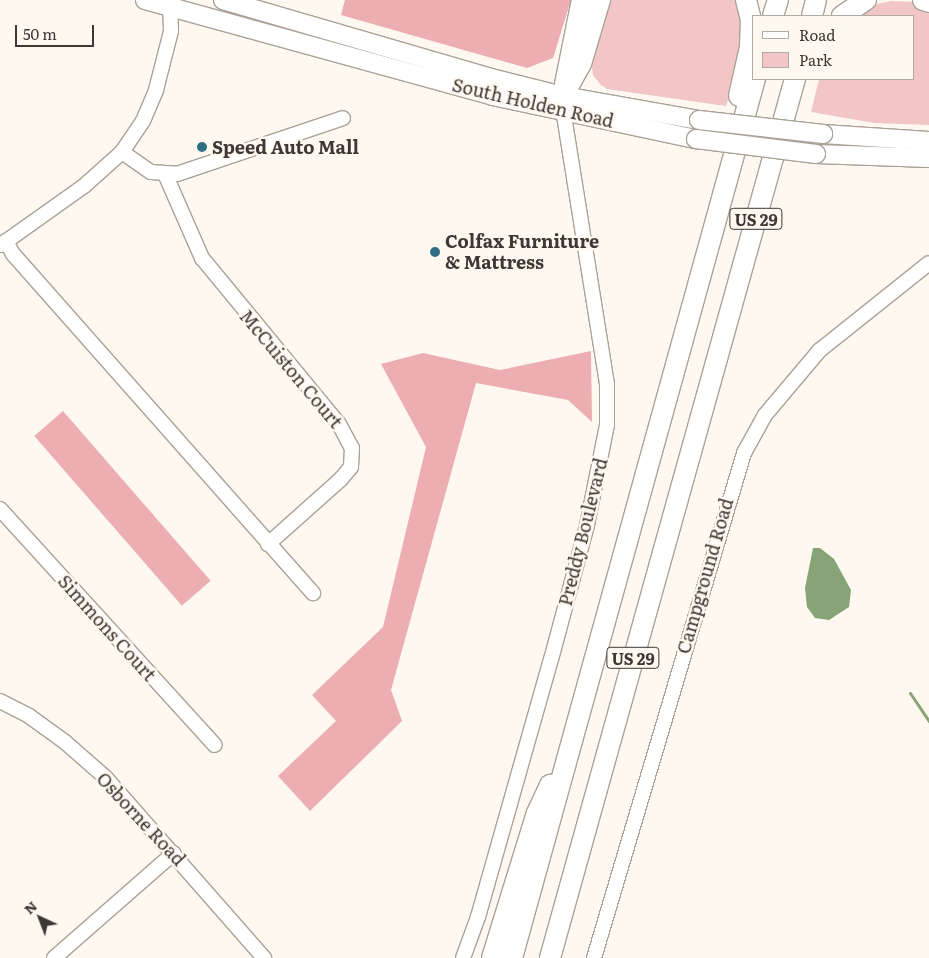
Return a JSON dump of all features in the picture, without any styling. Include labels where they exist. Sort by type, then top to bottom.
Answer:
[{"type":"highway","points":[[562,104],[582,0]]},
{"type":"highway","points":[[562,104],[581,64],[600,0]]},
{"type":"highway","points":[[736,145],[734,117],[750,47],[751,20],[746,0]]},
{"type":"highway","points":[[773,15],[778,0]]},
{"type":"highway","points":[[812,15],[816,0]]},
{"type":"highway","points":[[844,15],[866,0]]},
{"type":"highway","points":[[923,0],[929,2]]},
{"type":"highway","name":"US 29","points":[[512,958],[755,80]]},
{"type":"highway","name":"US 29","points":[[550,958],[795,80]]},
{"type":"highway","points":[[492,958],[537,813],[576,729]]},
{"type":"main road","name":"South Holden Road","points":[[145,0],[170,4],[696,139],[816,154],[929,158]]},
{"type":"main road","name":"South Holden Road","points":[[222,0],[562,104],[823,134],[929,141]]},
{"type":"street","points":[[170,4],[171,31],[156,90],[143,121],[122,152],[84,186],[3,244],[312,593]]},
{"type":"street","name":"Preddy Boulevard","points":[[463,958],[478,917],[587,526],[607,425],[607,384],[562,104]]},
{"type":"street","points":[[122,152],[151,172],[166,176],[343,118]]},
{"type":"street","name":"McCuiston Court","points":[[166,176],[202,258],[339,424],[352,448],[350,467],[341,480],[268,544]]},
{"type":"street","name":"Campground Road","points":[[594,958],[744,453],[765,415],[820,350],[929,263]]},
{"type":"street","name":"Simmons Court","points":[[0,509],[215,745]]},
{"type":"street","name":"Osborne Road","points":[[0,701],[29,716],[72,748],[106,778],[174,853],[264,958]]},
{"type":"street","points":[[54,958],[174,853]]},
{"type":"green space","points":[[608,0],[739,0],[747,35],[726,106],[607,89],[600,84],[593,75],[591,60]]},
{"type":"green space","points":[[891,1],[915,2],[929,9],[929,125],[874,123],[811,112],[819,80],[914,80],[914,15],[855,15],[865,7]]},
{"type":"shaded area","points":[[345,0],[571,0],[553,58],[527,68],[341,15]]},
{"type":"shaded area","points":[[591,351],[592,422],[568,400],[476,383],[391,690],[402,721],[310,811],[278,776],[336,721],[312,695],[383,627],[426,447],[381,364],[423,353],[500,370]]},
{"type":"shaded area","points":[[63,411],[211,581],[182,606],[34,436]]},
{"type":"shaded area","points":[[813,548],[820,548],[834,559],[851,590],[849,607],[829,620],[815,618],[807,607],[805,588]]},
{"type":"waterway","points":[[910,693],[929,721]]},
{"type":"place","name":"Speed Auto Mall","points":[[202,147]]},
{"type":"place","name":"Colfax Furniture & Mattress","points":[[435,252]]}]
